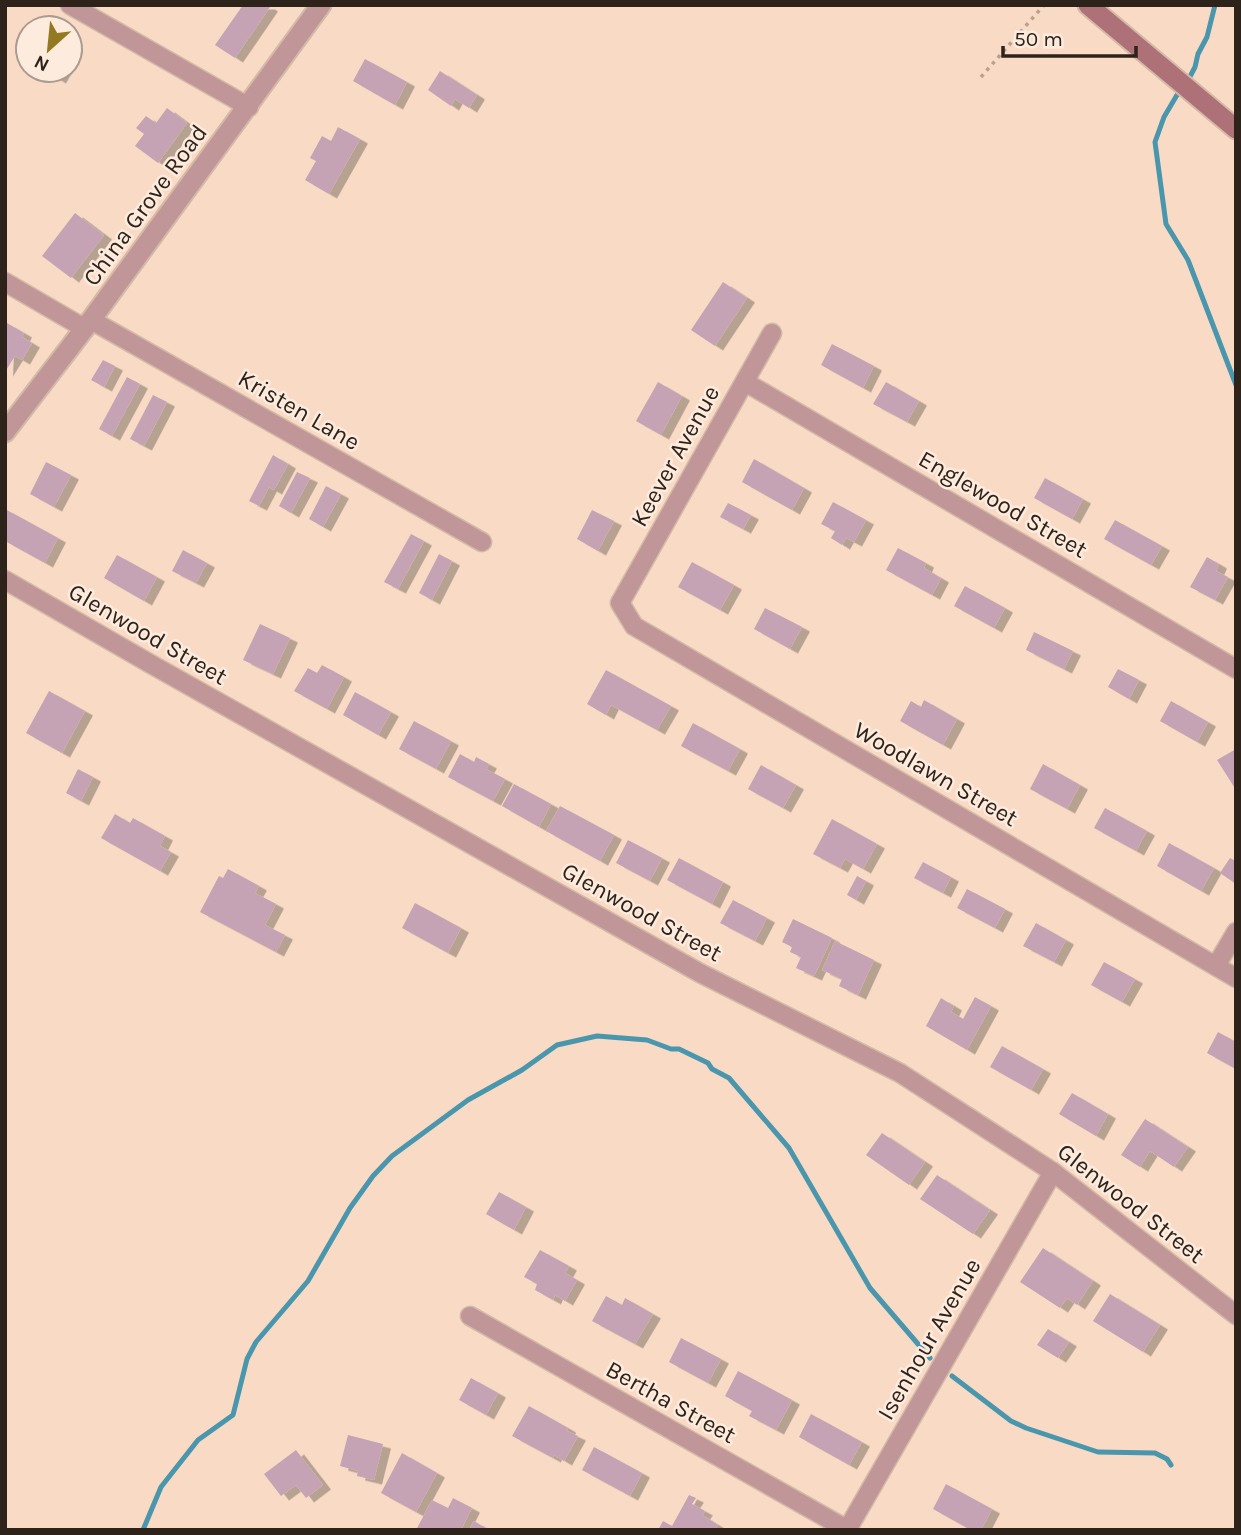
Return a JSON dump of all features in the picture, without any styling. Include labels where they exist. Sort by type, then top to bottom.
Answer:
[{"type":"main road","points":[[1088,5],[1236,129]]},
{"type":"street","points":[[70,5],[248,107]]},
{"type":"street","name":"China Grove Road","points":[[5,432],[88,324],[321,5]]},
{"type":"street","name":"Kristen Lane","points":[[5,282],[88,324],[482,542]]},
{"type":"street","name":"Keever Avenue","points":[[621,603],[772,333]]},
{"type":"street","name":"Englewood Street","points":[[745,382],[1236,669]]},
{"type":"street","name":"Glenwood Street","points":[[5,580],[700,973],[900,1073],[1053,1172],[1236,1315]]},
{"type":"street","name":"Woodlawn Street","points":[[621,603],[634,626],[1236,978]]},
{"type":"street","points":[[1216,967],[1236,933]]},
{"type":"street","name":"Isenhour Avenue","points":[[848,1530],[1053,1172]]},
{"type":"street","name":"Bertha Street","points":[[470,1317],[848,1530]]},
{"type":"path","points":[[981,77],[1044,5]]},
{"type":"building","points":[[243,5],[270,7],[235,58],[215,45]]},
{"type":"building","points":[[365,59],[407,82],[395,105],[353,81]]},
{"type":"building","points":[[440,71],[477,95],[469,108],[455,99],[451,106],[428,90]]},
{"type":"building","points":[[167,108],[187,123],[158,163],[135,146],[144,134],[136,128],[146,116],[156,123]]},
{"type":"building","points":[[338,127],[360,139],[329,194],[305,180],[316,161],[310,158],[322,136],[331,141]]},
{"type":"building","points":[[75,213],[104,235],[71,278],[42,256]]},
{"type":"building","points":[[723,282],[747,298],[715,346],[691,330]]},
{"type":"building","points":[[7,323],[24,333],[22,337],[32,343],[22,360],[15,356],[5,372]]},
{"type":"building","points":[[832,344],[874,366],[863,388],[821,365]]},
{"type":"building","points":[[103,360],[115,366],[104,387],[91,380]]},
{"type":"building","points":[[127,377],[140,384],[112,436],[99,429]]},
{"type":"building","points":[[658,382],[682,396],[661,435],[636,421]]},
{"type":"building","points":[[886,382],[919,401],[907,422],[873,404]]},
{"type":"building","points":[[153,395],[167,402],[144,446],[130,439]]},
{"type":"building","points":[[273,455],[288,464],[274,490],[269,487],[259,506],[249,501]]},
{"type":"building","points":[[754,459],[804,488],[792,510],[742,482]]},
{"type":"building","points":[[46,462],[71,475],[54,507],[30,494]]},
{"type":"building","points":[[297,472],[310,478],[291,513],[279,506]]},
{"type":"building","points":[[1045,478],[1083,499],[1072,519],[1034,498]]},
{"type":"building","points":[[326,486],[341,494],[323,527],[309,519]]},
{"type":"building","points":[[833,502],[866,520],[854,542],[846,538],[842,545],[831,538],[835,531],[821,524]]},
{"type":"building","points":[[728,503],[751,515],[743,529],[720,517]]},
{"type":"building","points":[[5,509],[58,538],[45,563],[5,541]]},
{"type":"building","points":[[592,510],[614,521],[598,551],[577,539]]},
{"type":"building","points":[[1115,520],[1162,546],[1151,565],[1104,539]]},
{"type":"building","points":[[411,534],[424,541],[398,589],[384,582]]},
{"type":"building","points":[[898,548],[926,563],[924,568],[941,578],[932,595],[886,570]]},
{"type":"building","points":[[183,550],[207,563],[196,583],[172,571]]},
{"type":"building","points":[[439,554],[452,561],[432,600],[419,593]]},
{"type":"building","points":[[117,555],[157,577],[144,601],[104,578]]},
{"type":"building","points":[[1207,557],[1219,564],[1216,571],[1228,577],[1215,600],[1190,587]]},
{"type":"building","points":[[692,562],[734,585],[720,610],[678,587]]},
{"type":"building","points":[[965,586],[1005,608],[994,628],[954,606]]},
{"type":"building","points":[[765,608],[802,627],[790,649],[754,629]]},
{"type":"building","points":[[260,624],[290,638],[273,674],[243,660]]},
{"type":"building","points":[[1034,632],[1073,651],[1064,669],[1026,650]]},
{"type":"building","points":[[322,665],[344,677],[327,709],[294,691],[308,668],[317,673]]},
{"type":"building","points":[[1118,669],[1139,680],[1129,699],[1108,687]]},
{"type":"building","points":[[606,670],[671,706],[657,730],[611,705],[606,715],[587,704]]},
{"type":"building","points":[[49,691],[85,711],[62,753],[26,733]]},
{"type":"building","points":[[355,692],[391,712],[378,735],[343,715]]},
{"type":"building","points":[[924,700],[957,719],[943,745],[900,721],[911,701],[921,707]]},
{"type":"building","points":[[1171,701],[1208,722],[1197,742],[1160,721]]},
{"type":"building","points":[[414,721],[451,741],[436,769],[399,749]]},
{"type":"building","points":[[693,723],[740,749],[728,771],[681,746]]},
{"type":"building","points":[[1236,749],[1236,790],[1217,760]]},
{"type":"building","points":[[460,754],[474,762],[476,757],[489,764],[486,769],[505,779],[493,801],[448,777]]},
{"type":"building","points":[[1043,764],[1080,785],[1067,809],[1030,789]]},
{"type":"building","points":[[761,765],[796,785],[783,808],[748,789]]},
{"type":"building","points":[[78,769],[93,777],[81,801],[66,793]]},
{"type":"building","points":[[514,784],[551,804],[539,827],[502,806]]},
{"type":"building","points":[[560,806],[614,835],[600,861],[546,831]]},
{"type":"building","points":[[1105,808],[1147,831],[1136,851],[1094,828]]},
{"type":"building","points":[[115,814],[130,823],[133,818],[165,836],[160,846],[171,852],[160,871],[101,838]]},
{"type":"building","points":[[832,819],[877,844],[863,869],[845,859],[840,868],[813,854]]},
{"type":"building","points":[[628,840],[662,858],[650,881],[616,863]]},
{"type":"building","points":[[1169,843],[1214,868],[1201,891],[1157,866]]},
{"type":"building","points":[[679,858],[723,882],[712,904],[667,880]]},
{"type":"building","points":[[1230,858],[1236,861],[1236,884],[1220,873]]},
{"type":"building","points":[[923,862],[951,877],[943,893],[914,878]]},
{"type":"building","points":[[228,869],[259,886],[255,893],[276,904],[265,925],[285,935],[276,952],[200,912],[219,876],[223,878]]},
{"type":"building","points":[[857,876],[866,881],[856,900],[847,895]]},
{"type":"building","points":[[967,889],[1005,909],[995,928],[957,908]]},
{"type":"building","points":[[733,900],[767,918],[755,941],[720,923]]},
{"type":"building","points":[[415,903],[461,928],[448,953],[402,928]]},
{"type":"building","points":[[793,919],[832,938],[814,976],[796,968],[801,957],[790,952],[792,947],[782,942]]},
{"type":"building","points":[[1036,923],[1066,940],[1054,962],[1023,946]]},
{"type":"building","points":[[835,941],[874,960],[858,995],[839,986],[842,979],[822,970]]},
{"type":"building","points":[[1104,962],[1135,979],[1122,1002],[1091,985]]},
{"type":"building","points":[[975,997],[991,1006],[967,1050],[926,1026],[941,998],[954,1006],[951,1012],[963,1019]]},
{"type":"building","points":[[1218,1032],[1236,1042],[1236,1069],[1207,1053]]},
{"type":"building","points":[[1002,1046],[1043,1069],[1031,1090],[990,1067]]},
{"type":"building","points":[[1072,1093],[1108,1114],[1096,1136],[1059,1114]]},
{"type":"building","points":[[1145,1119],[1188,1147],[1174,1167],[1150,1151],[1140,1167],[1121,1155]]},
{"type":"building","points":[[882,1133],[925,1162],[909,1185],[866,1155]]},
{"type":"building","points":[[937,1175],[990,1210],[973,1234],[920,1199]]},
{"type":"building","points":[[499,1192],[526,1207],[514,1230],[486,1214]]},
{"type":"building","points":[[1043,1248],[1093,1281],[1077,1305],[1067,1298],[1060,1308],[1020,1282]]},
{"type":"building","points":[[540,1250],[569,1266],[565,1273],[577,1280],[565,1301],[555,1295],[553,1300],[535,1290],[537,1284],[524,1277]]},
{"type":"building","points":[[1110,1294],[1160,1325],[1143,1352],[1093,1321]]},
{"type":"building","points":[[606,1296],[622,1305],[625,1298],[653,1314],[635,1344],[592,1321]]},
{"type":"building","points":[[1048,1329],[1069,1342],[1058,1358],[1037,1345]]},
{"type":"building","points":[[681,1338],[721,1359],[708,1383],[669,1362]]},
{"type":"building","points":[[738,1371],[792,1400],[776,1430],[749,1416],[752,1411],[725,1396]]},
{"type":"building","points":[[471,1378],[498,1393],[486,1415],[459,1400]]},
{"type":"building","points":[[529,1406],[578,1436],[564,1461],[512,1436]]},
{"type":"building","points":[[811,1414],[862,1442],[849,1465],[799,1437]]},
{"type":"building","points":[[348,1435],[383,1444],[374,1480],[357,1476],[358,1471],[340,1466]]},
{"type":"building","points":[[594,1447],[642,1473],[630,1496],[582,1470]]},
{"type":"building","points":[[296,1450],[323,1485],[306,1498],[296,1485],[281,1496],[264,1474]]},
{"type":"building","points":[[402,1453],[437,1473],[416,1512],[381,1493]]},
{"type":"building","points":[[946,1484],[992,1509],[981,1530],[971,1530],[933,1509]]},
{"type":"building","points":[[689,1495],[696,1498],[692,1504],[705,1511],[702,1515],[718,1525],[715,1530],[658,1530],[663,1521],[672,1526]]},
{"type":"building","points":[[453,1498],[472,1508],[461,1530],[416,1530],[432,1500],[448,1508]]},
{"type":"building","points":[[474,1521],[489,1530],[469,1530]]},
{"type":"waterway","points":[[1215,5],[1207,37],[1195,67],[1164,117],[1155,142],[1166,224],[1188,260],[1236,385]]},
{"type":"waterway","points":[[143,1530],[161,1487],[198,1440],[233,1415],[247,1359],[256,1342],[308,1281],[350,1208],[373,1176],[392,1156],[468,1100],[522,1070],[557,1045],[597,1036],[647,1040],[671,1049],[679,1049],[708,1063],[712,1069],[729,1078],[789,1148],[870,1288],[930,1358]]},
{"type":"waterway","points":[[952,1376],[1011,1421],[1026,1428],[1098,1452],[1155,1453],[1167,1459],[1171,1465]]}]
